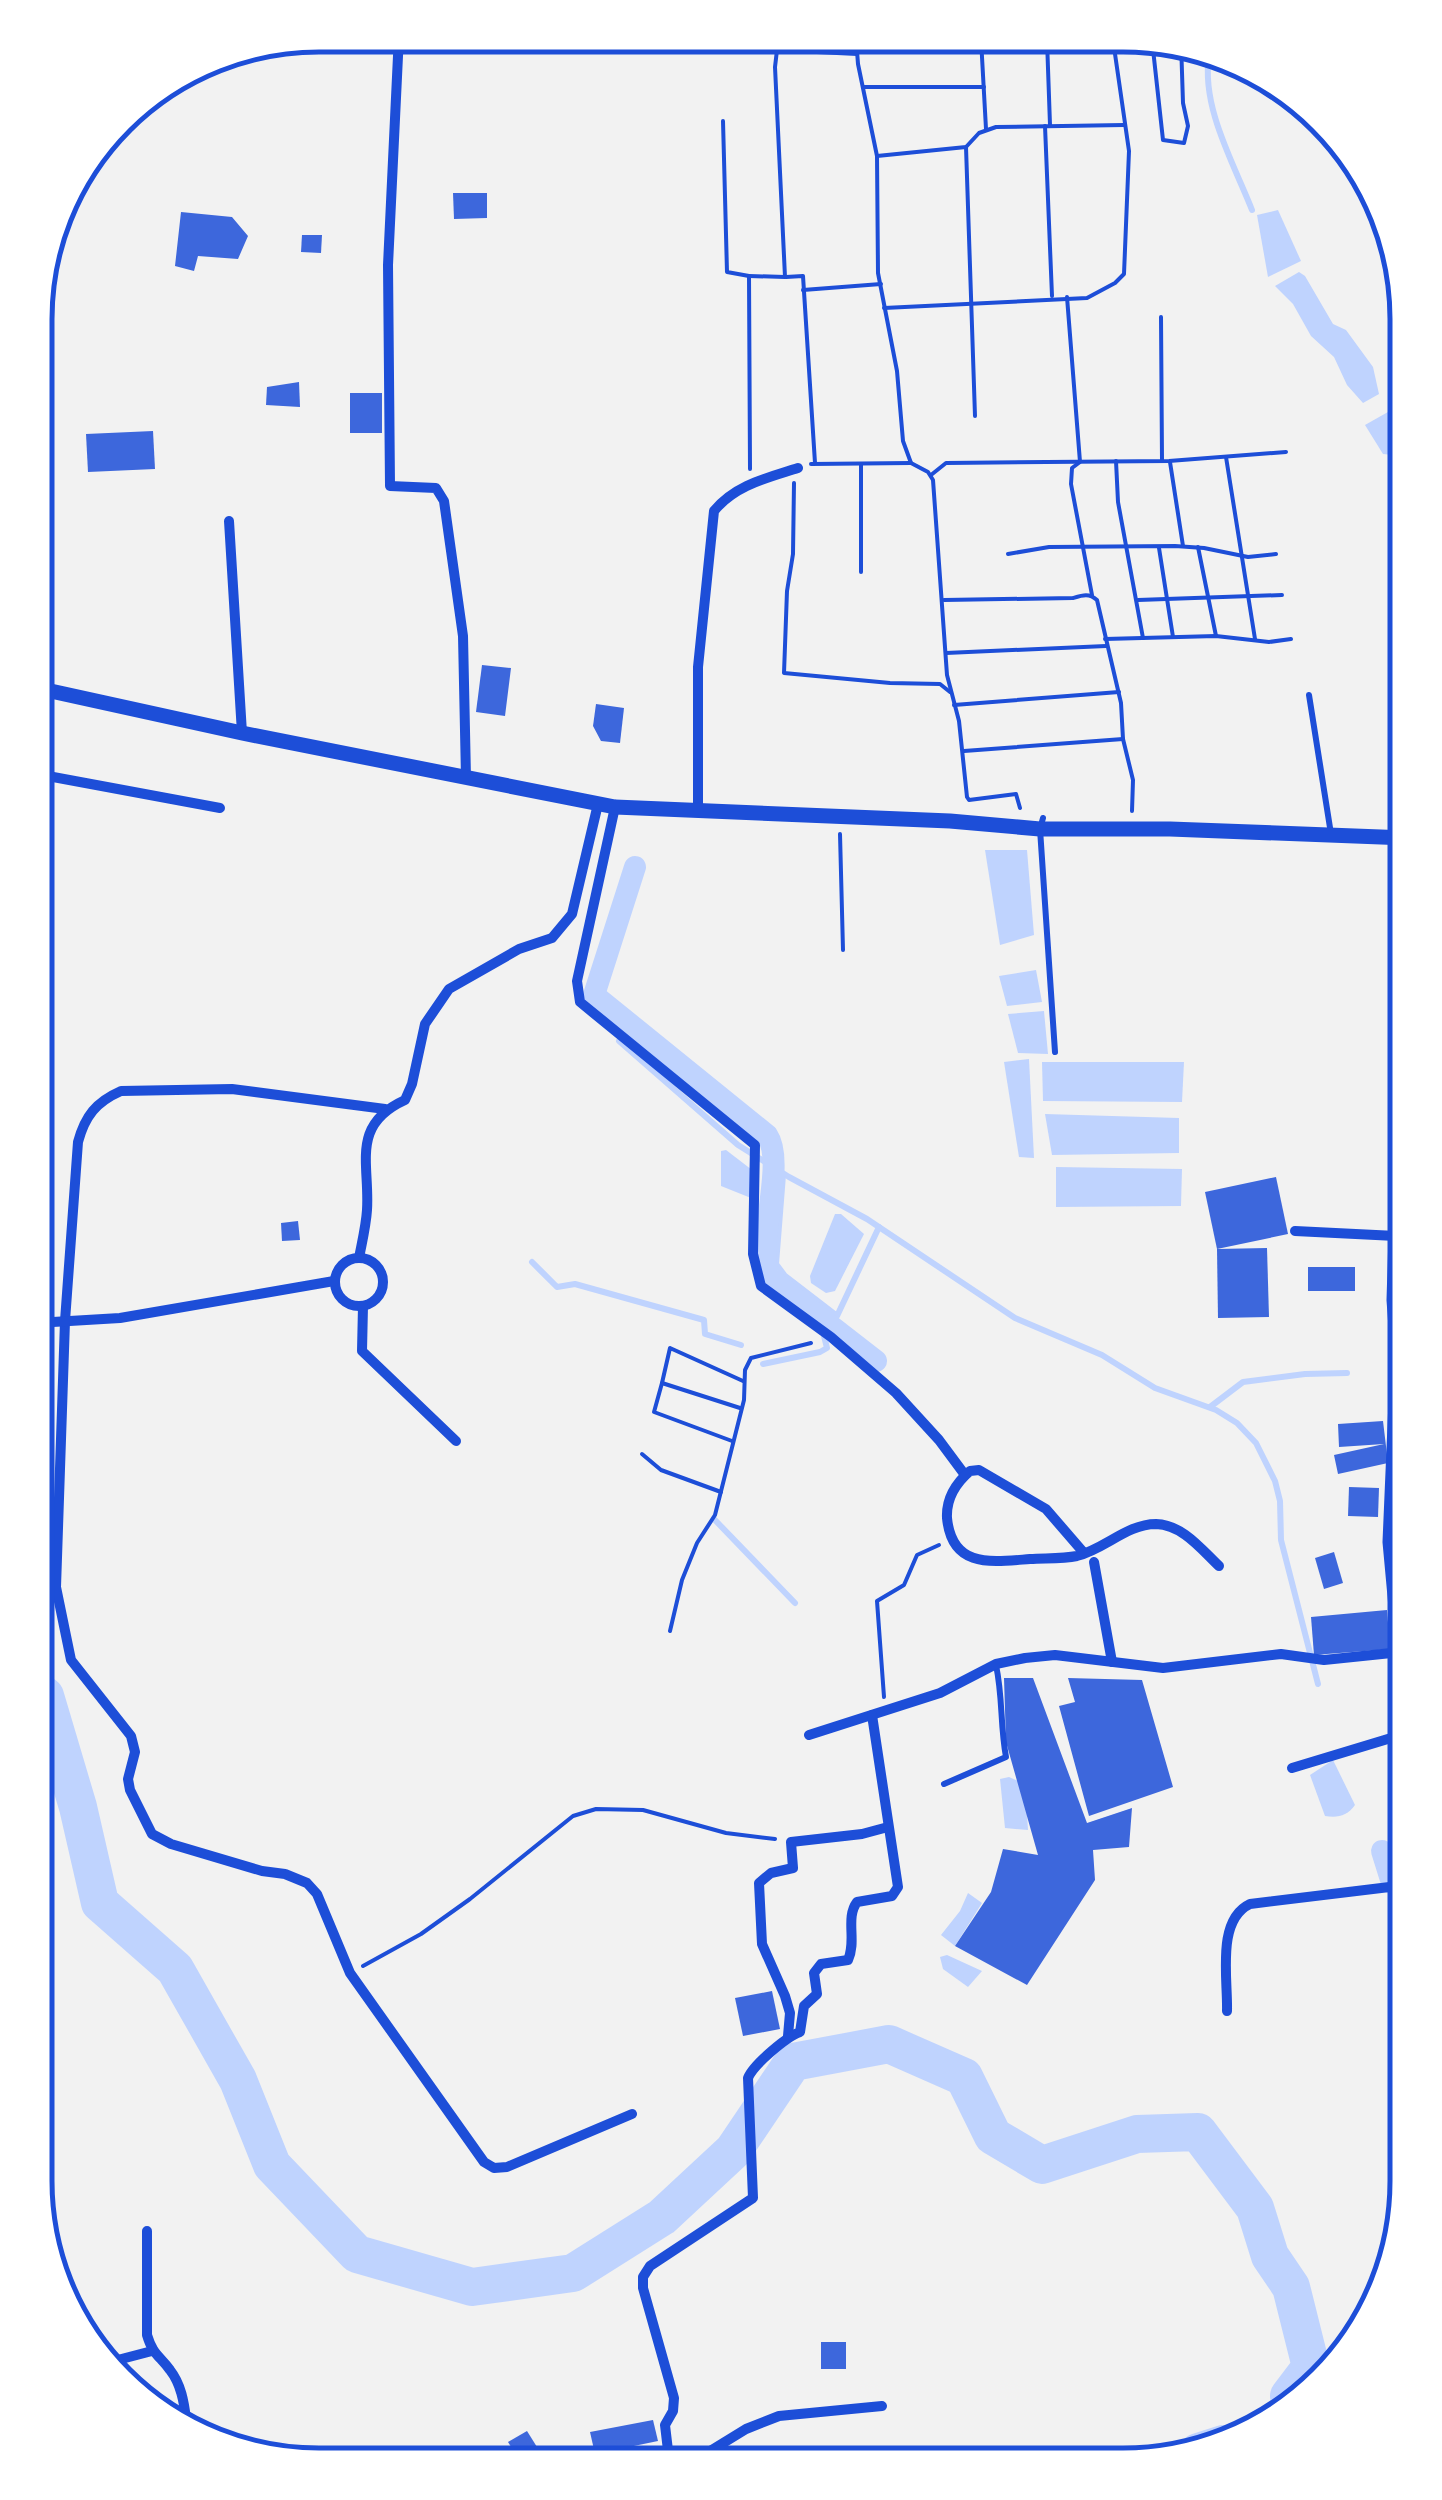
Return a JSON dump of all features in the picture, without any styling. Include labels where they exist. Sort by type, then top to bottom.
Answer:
[{"type":"street","points":[[399,53],[388,265],[390,486],[436,488],[444,500],[463,636],[466,778]]},
{"type":"street","points":[[698,812],[698,667],[714,510],[724,498],[750,484],[798,468]]},
{"type":"street","points":[[229,521],[242,733]]},
{"type":"street","points":[[53,692],[615,807],[840,819],[1390,838]]},
{"type":"street","points":[[53,777],[220,808]]},
{"type":"street","points":[[598,804],[572,914],[552,938],[518,949],[448,989],[425,1024],[405,1100],[385,1109],[232,1090],[121,1091],[90,1112],[78,1142],[65,1321],[56,1587],[71,1660],[131,1736],[135,1752],[128,1779],[130,1790],[152,1834],[171,1844],[307,1883],[318,1894],[350,1973],[484,2162],[494,2168],[507,2167],[632,2114]]},
{"type":"street","points":[[615,807],[577,980],[580,1002],[749,1138],[757,1154],[753,1254],[761,1286],[831,1337],[896,1393],[939,1440],[964,1475]]},
{"type":"street","points":[[359,1258],[368,1212],[364,1154],[369,1136],[385,1109]]},
{"type":"street","points":[[1295,1231],[1390,1236]]},
{"type":"street","points":[[359,1258],[376,1264],[384,1280],[379,1298],[363,1306],[349,1304],[338,1295],[334,1281],[342,1264],[359,1258]]},
{"type":"street","points":[[53,1322],[120,1318],[334,1281]]},
{"type":"street","points":[[363,1306],[362,1350],[456,1441]]},
{"type":"street","points":[[1084,1553],[1046,1509],[980,1470],[964,1475],[946,1507],[952,1536],[970,1558],[982,1563],[1084,1553],[1132,1528],[1154,1524],[1172,1527],[1194,1540],[1219,1566]]},
{"type":"street","points":[[1094,1562],[1112,1662]]},
{"type":"street","points":[[809,1735],[940,1693],[996,1664],[1056,1655],[1162,1668],[1281,1654],[1324,1660],[1389,1653]]},
{"type":"street","points":[[668,2448],[665,2425],[673,2411],[674,2398],[644,2277],[650,2266],[754,2198],[748,2078],[753,2067],[772,2055],[788,2036],[800,2032],[804,2006],[817,1994],[814,1972],[821,1964],[848,1960],[854,1949],[852,1910],[857,1902],[892,1896],[898,1887],[872,1714]]},
{"type":"street","points":[[1292,1768],[1389,1739]]},
{"type":"street","points":[[788,2036],[790,2013],[778,1974],[762,1944],[758,1884],[764,1877],[792,1868],[791,1842],[888,1827]]},
{"type":"street","points":[[1227,2011],[1228,1928],[1238,1910],[1250,1904],[1389,1887]]},
{"type":"street","points":[[147,2230],[147,2335],[152,2351],[175,2378],[185,2411]]},
{"type":"street","points":[[122,2359],[152,2351]]},
{"type":"street","points":[[715,2448],[746,2429],[780,2416],[882,2406]]},
{"type":"lane","points":[[1309,695],[1331,836]]},
{"type":"lane","points":[[1041,823],[1055,1052]]},
{"type":"lane","points":[[944,1784],[1006,1756],[1001,1730],[1004,1702],[996,1664]]},
{"type":"path","points":[[777,53],[785,277]]},
{"type":"path","points":[[837,53],[857,54],[877,156],[876,249],[903,441],[911,463]]},
{"type":"path","points":[[982,53],[986,129]]},
{"type":"path","points":[[1047,53],[1052,297]]},
{"type":"path","points":[[884,308],[1087,298],[1115,284],[1124,274],[1129,151],[1115,53]]},
{"type":"path","points":[[1154,55],[1163,140],[1184,143],[1188,126],[1182,60]]},
{"type":"path","points":[[862,87],[984,87]]},
{"type":"path","points":[[722,121],[727,272],[803,276],[815,464],[911,463],[930,476],[936,499],[946,653],[964,751],[968,800],[1016,794],[1020,811],[1041,823]]},
{"type":"path","points":[[877,156],[966,147],[986,129],[1124,126]]},
{"type":"path","points":[[966,147],[975,416]]},
{"type":"path","points":[[749,276],[750,484]]},
{"type":"path","points":[[803,290],[881,284]]},
{"type":"path","points":[[1066,297],[1080,462]]},
{"type":"path","points":[[1160,317],[1162,461]]},
{"type":"path","points":[[930,476],[946,463],[1169,461],[1286,452]]},
{"type":"path","points":[[1226,457],[1255,639]]},
{"type":"path","points":[[1169,461],[1183,546]]},
{"type":"path","points":[[1080,462],[1072,468],[1072,484],[1082,548],[1092,595],[1101,614],[1133,780],[1133,802],[1128,816]]},
{"type":"path","points":[[1116,462],[1118,502],[1143,638]]},
{"type":"path","points":[[861,464],[861,572]]},
{"type":"path","points":[[798,468],[794,482],[784,673],[940,684],[951,693]]},
{"type":"path","points":[[1008,554],[1049,548],[1183,546],[1243,557],[1276,554]]},
{"type":"path","points":[[1159,548],[1173,637]]},
{"type":"path","points":[[1198,548],[1216,636]]},
{"type":"path","points":[[1138,600],[1282,594]]},
{"type":"path","points":[[944,600],[1092,595]]},
{"type":"path","points":[[946,653],[1143,638],[1216,636],[1269,642],[1291,638]]},
{"type":"path","points":[[954,705],[1118,692]]},
{"type":"path","points":[[964,751],[1123,739]]},
{"type":"path","points":[[840,819],[843,950]]},
{"type":"path","points":[[670,1631],[682,1580],[702,1532],[712,1523],[751,1358],[826,1339]]},
{"type":"path","points":[[734,1442],[654,1412],[670,1348],[743,1381]]},
{"type":"path","points":[[662,1383],[740,1408]]},
{"type":"path","points":[[642,1454],[661,1470],[721,1492]]},
{"type":"path","points":[[885,1710],[877,1601],[904,1585],[918,1555],[952,1536]]},
{"type":"path","points":[[350,1973],[421,1934],[470,1900],[574,1816],[596,1809],[644,1810],[726,1833],[791,1842]]},
{"type":"water","points":[[1278,210],[1301,261],[1268,277],[1257,215]]},
{"type":"water","points":[[1299,272],[1333,324],[1346,330],[1373,367],[1379,394],[1363,403],[1347,385],[1334,357],[1311,336],[1293,304],[1275,286]]},
{"type":"water","points":[[1390,411],[1390,455],[1383,454],[1365,425]]},
{"type":"water","points":[[985,850],[1027,850],[1034,935],[1000,945]]},
{"type":"water","points":[[1036,970],[1042,1002],[1007,1006],[999,976]]},
{"type":"water","points":[[1044,1011],[1048,1054],[1018,1053],[1008,1014]]},
{"type":"water","points":[[1029,1059],[1034,1158],[1019,1157],[1004,1062]]},
{"type":"water","points":[[1042,1062],[1184,1062],[1182,1102],[1043,1101]]},
{"type":"water","points":[[1045,1114],[1179,1118],[1179,1153],[1052,1155]]},
{"type":"water","points":[[726,1150],[756,1173],[751,1198],[721,1186],[721,1151]]},
{"type":"water","points":[[1056,1167],[1182,1169],[1181,1206],[1056,1207]]},
{"type":"water","points":[[835,1214],[841,1214],[864,1234],[835,1291],[826,1293],[811,1283],[810,1276]]},
{"type":"water","points":[[1333,1760],[1355,1805],[1334,1817],[1325,1816],[1310,1775]]},
{"type":"water","points":[[1009,1777],[1025,1784],[1028,1830],[1005,1828],[1000,1779]]},
{"type":"water","points":[[968,1893],[982,1903],[955,1946],[941,1935],[960,1911]]},
{"type":"water","points":[[947,1955],[982,1971],[968,1987],[943,1969],[940,1957]]},
{"type":"building","points":[[453,193],[487,193],[487,218],[454,219]]},
{"type":"building","points":[[181,212],[232,217],[248,236],[238,259],[198,256],[194,271],[175,266]]},
{"type":"building","points":[[302,235],[322,235],[321,253],[301,252]]},
{"type":"building","points":[[299,382],[300,407],[266,405],[267,387]]},
{"type":"building","points":[[350,393],[382,393],[382,433],[350,433]]},
{"type":"building","points":[[153,431],[155,469],[88,472],[86,434]]},
{"type":"building","points":[[482,665],[511,668],[505,716],[476,712]]},
{"type":"building","points":[[596,704],[624,708],[620,743],[601,741],[593,726]]},
{"type":"building","points":[[1276,1177],[1288,1234],[1217,1249],[1205,1192]]},
{"type":"building","points":[[298,1221],[300,1240],[282,1241],[281,1223]]},
{"type":"building","points":[[1267,1248],[1269,1317],[1218,1318],[1217,1249]]},
{"type":"building","points":[[1308,1267],[1355,1267],[1355,1291],[1308,1291]]},
{"type":"building","points":[[1383,1421],[1388,1463],[1338,1474],[1334,1455],[1384,1444],[1339,1447],[1338,1424]]},
{"type":"building","points":[[1349,1487],[1379,1488],[1378,1517],[1348,1516]]},
{"type":"building","points":[[1334,1552],[1343,1583],[1324,1589],[1315,1558]]},
{"type":"building","points":[[1387,1610],[1389,1649],[1314,1655],[1311,1617]]},
{"type":"building","points":[[1004,1678],[1033,1678],[1087,1823],[1132,1808],[1129,1847],[1093,1850],[1095,1880],[1027,1985],[955,1946],[991,1892],[1003,1849],[1038,1855],[1006,1742]]},
{"type":"building","points":[[1068,1678],[1142,1680],[1173,1787],[1089,1816],[1059,1706],[1075,1702]]},
{"type":"building","points":[[772,1991],[780,2029],[743,2036],[735,1998]]},
{"type":"building","points":[[821,2342],[846,2342],[846,2369],[821,2369]]},
{"type":"building","points":[[653,2420],[658,2441],[624,2448],[594,2448],[590,2432]]},
{"type":"building","points":[[527,2431],[537,2447],[512,2448],[508,2442]]},
{"type":"waterway","points":[[1208,68],[1214,115],[1252,210]]},
{"type":"waterway","points":[[635,867],[594,995],[767,1135],[774,1164],[766,1242],[768,1277],[876,1361]]},
{"type":"waterway","points":[[619,1041],[738,1145],[867,1219],[1015,1318],[1102,1355],[1155,1388],[1216,1410],[1237,1423],[1256,1443],[1275,1481],[1281,1540],[1318,1684]]},
{"type":"waterway","points":[[783,1175],[776,1264],[785,1276],[837,1316],[879,1227]]},
{"type":"waterway","points":[[532,1262],[557,1287],[575,1284],[704,1320],[705,1334],[741,1345]]},
{"type":"waterway","points":[[763,1364],[820,1352],[827,1348],[824,1336]]},
{"type":"waterway","points":[[1210,1407],[1243,1382],[1347,1373]]},
{"type":"waterway","points":[[714,1519],[795,1603]]},
{"type":"waterway","points":[[53,1723],[100,1903],[175,1969],[238,2080],[272,2165],[357,2254],[472,2287],[573,2273],[662,2217],[733,2151],[793,2062],[889,2044],[964,2077],[993,2136],[1042,2165],[1137,2134],[1198,2132],[1255,2208],[1270,2256],[1291,2287],[1311,2367],[1306,2373]]},
{"type":"waterway","points":[[1382,1851],[1389,1874]]}]
